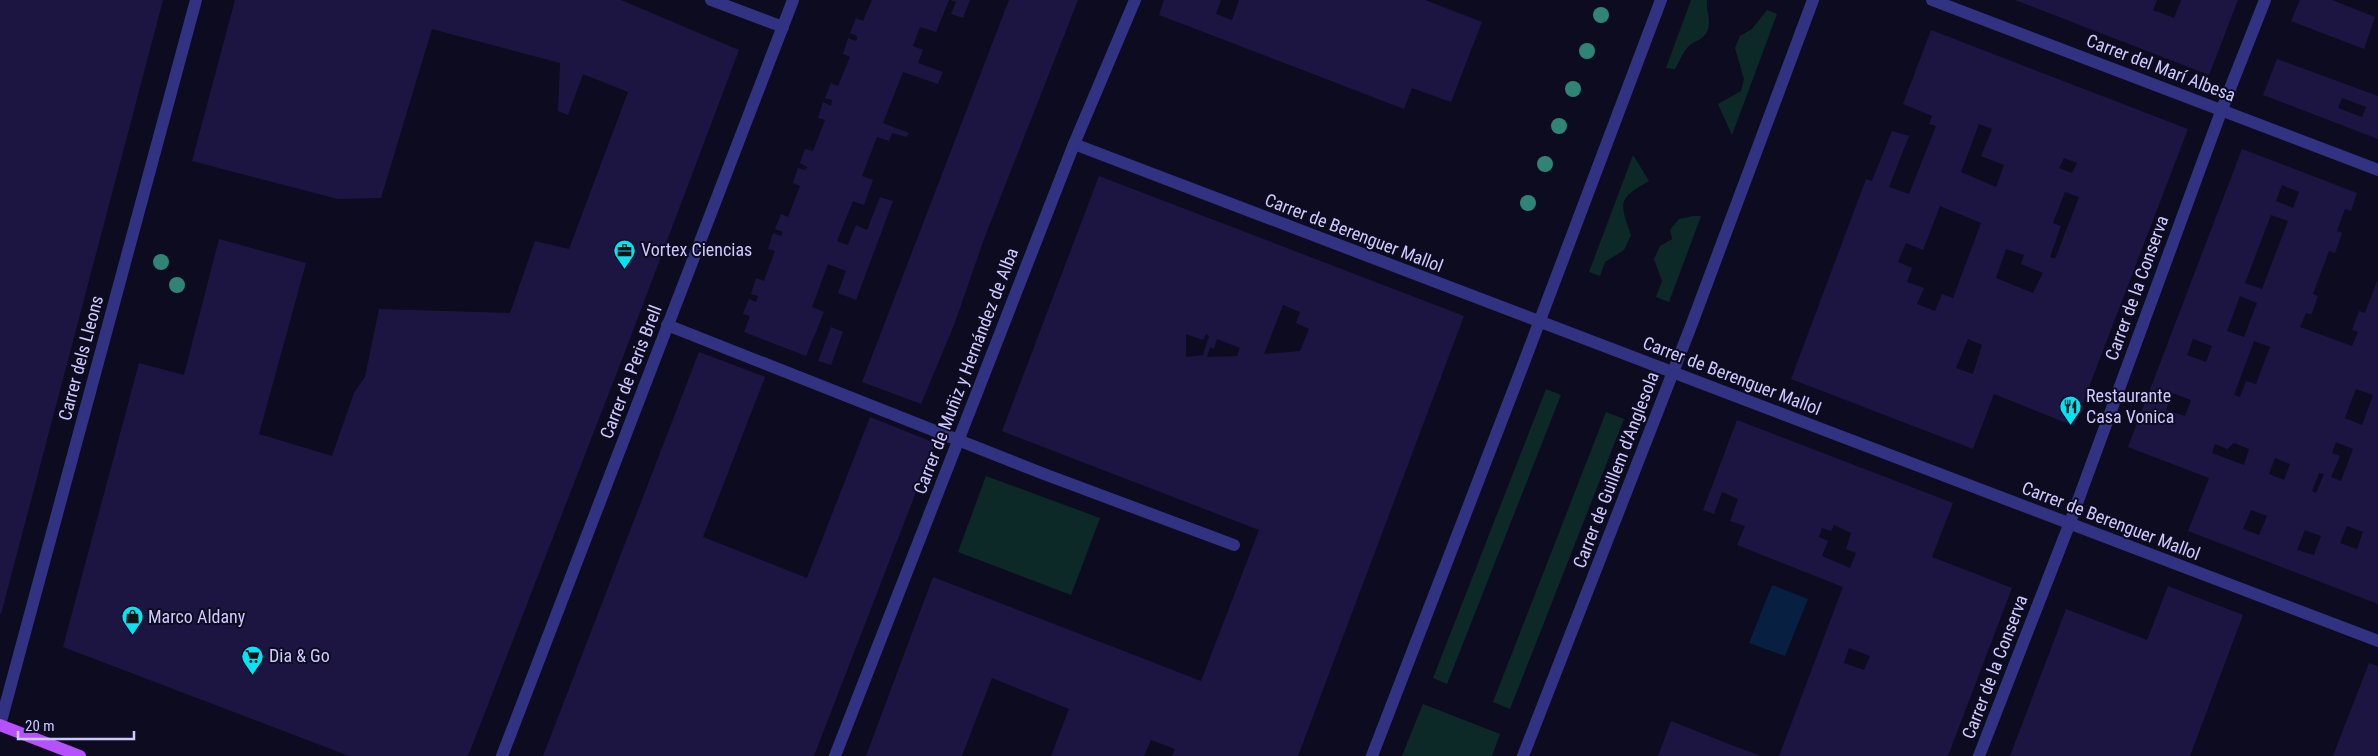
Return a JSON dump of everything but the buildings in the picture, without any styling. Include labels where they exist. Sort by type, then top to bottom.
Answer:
[{"type":"main road","points":[[0,725],[80,756]]},
{"type":"street","name":"Carrer dels Lleons","points":[[0,725],[196,0]]},
{"type":"street","points":[[711,0],[782,27]]},
{"type":"street","name":"Carrer de Peris Brell","points":[[502,756],[793,0]]},
{"type":"street","name":"Carrer de Muñiz y Hernández de Alba","points":[[835,756],[1074,144],[1135,0]]},
{"type":"street","points":[[1372,756],[1539,324],[1660,0]]},
{"type":"street","name":"Carrer de Guillem d'Anglesola","points":[[1523,756],[1673,372],[1813,0]]},
{"type":"street","name":"Carrer del Marí Albesa","points":[[1932,0],[2378,170]]},
{"type":"street","name":"Carrer de la Conserva","points":[[1980,756],[2069,525],[2222,110],[2265,0]]},
{"type":"street","name":"Carrer de Berenguer Mallol","points":[[1074,144],[1539,324],[1673,372],[1982,489],[2069,525],[2378,641]]},
{"type":"street","points":[[667,325],[1044,474],[1234,545]]},
{"type":"green space","points":[[1691,0],[1707,0],[1708,29],[1703,36],[1687,48],[1675,69],[1666,68]]},
{"type":"green space","points":[[1767,10],[1777,14],[1732,135],[1718,104],[1741,91],[1744,79],[1735,48],[1740,36],[1752,29]]},
{"type":"green space","points":[[1633,155],[1649,181],[1631,192],[1624,202],[1624,215],[1631,235],[1624,250],[1605,262],[1600,276],[1589,272]]},
{"type":"green space","points":[[1701,216],[1669,302],[1656,297],[1662,281],[1654,259],[1660,246],[1672,239],[1670,230],[1679,219]]},
{"type":"green space","points":[[1546,389],[1561,395],[1447,684],[1433,678]]},
{"type":"green space","points":[[1606,412],[1624,419],[1510,709],[1493,702]]},
{"type":"green space","points":[[986,476],[1100,518],[1071,595],[958,552]]},
{"type":"green space","points":[[1423,704],[1500,734],[1492,756],[1402,756]]},
{"type":"water","points":[[1772,585],[1808,599],[1785,656],[1749,643]]},
{"type":"place","name":"Vortex Ciencias","points":[[625,269]]},
{"type":"place","name":"Restaurante Casa Vonica","points":[[2070,425]]},
{"type":"place","name":"Marco Aldany","points":[[132,636]]},
{"type":"place","name":"Dia & Go","points":[[253,675]]}]
